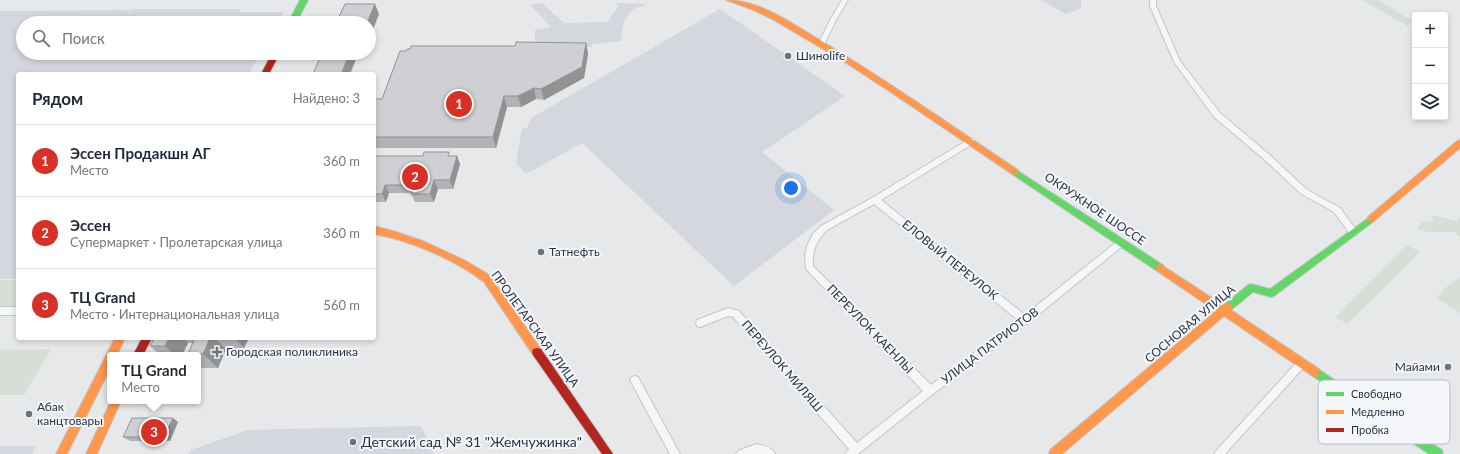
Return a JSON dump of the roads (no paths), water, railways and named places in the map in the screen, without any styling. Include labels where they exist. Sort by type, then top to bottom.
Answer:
[{"type":"street","points":[[296,16],[304,0]]},
{"type":"street","points":[[303,16],[311,0]]},
{"type":"street","name":"ОКРУЖНОЕ ШОССЕ","points":[[730,0],[748,4],[764,11],[864,69],[933,117],[1327,380]]},
{"type":"street","points":[[821,45],[845,0]]},
{"type":"street","points":[[1153,0],[1154,6],[1177,62],[1218,115],[1268,158],[1303,191],[1338,210],[1354,233]]},
{"type":"street","points":[[266,72],[272,60]]},
{"type":"street","points":[[274,72],[280,60]]},
{"type":"street","points":[[875,200],[971,141]]},
{"type":"street","name":"СОСНОВАЯ УЛИЦА","points":[[1054,454],[1251,288],[1272,293],[1354,233],[1460,143]]},
{"type":"street","name":"ПЕРЕУЛОК КАЕНЛЫ","points":[[875,200],[824,228],[817,235],[809,249],[809,268],[930,390]]},
{"type":"street","name":"ЕЛОВЫЙ ПЕРЕУЛОК","points":[[875,200],[1025,320]]},
{"type":"street","name":"ПРОЛЕТАРСКАЯ УЛИЦА","points":[[376,230],[394,233],[414,241],[472,269],[487,279],[608,454]]},
{"type":"street","name":"УЛИЦА ПАТРИОТОВ","points":[[853,450],[930,390],[1025,320],[1122,242]]},
{"type":"street","points":[[0,311],[16,311]]},
{"type":"street","name":"ПЕРЕУЛОК МИЛЯШ","points":[[700,323],[728,312],[736,314],[853,450]]},
{"type":"street","points":[[113,352],[119,340]]},
{"type":"street","points":[[140,352],[146,340]]},
{"type":"street","points":[[1219,454],[1302,363]]},
{"type":"street","points":[[61,454],[107,365]]},
{"type":"street","points":[[635,380],[675,454]]},
{"type":"street","points":[[91,454],[115,404]]},
{"type":"street","name":"ОКРУЖНОЕ ШОССЕ","points":[[1423,444],[1438,454]]},
{"type":"street","points":[[741,454],[754,449],[764,450],[770,454]]},
{"type":"place","name":"Шиноlife","points":[[788,56]]},
{"type":"place","name":"Эссен Продакшн АГ","points":[[459,104]]},
{"type":"place","name":"Эссен","points":[[415,177]]},
{"type":"place","name":"Татнефть","points":[[541,252]]},
{"type":"place","name":"Городская поликлиника","points":[[217,352]]},
{"type":"place","name":"Майами","points":[[1448,367]]},
{"type":"place","name":"Абак канцтовары","points":[[29,414]]},
{"type":"place","name":"ТЦ Grand","points":[[154,432]]},
{"type":"place","name":"Детский сад № 31 \"Жемчужинка\"","points":[[353,442]]}]
